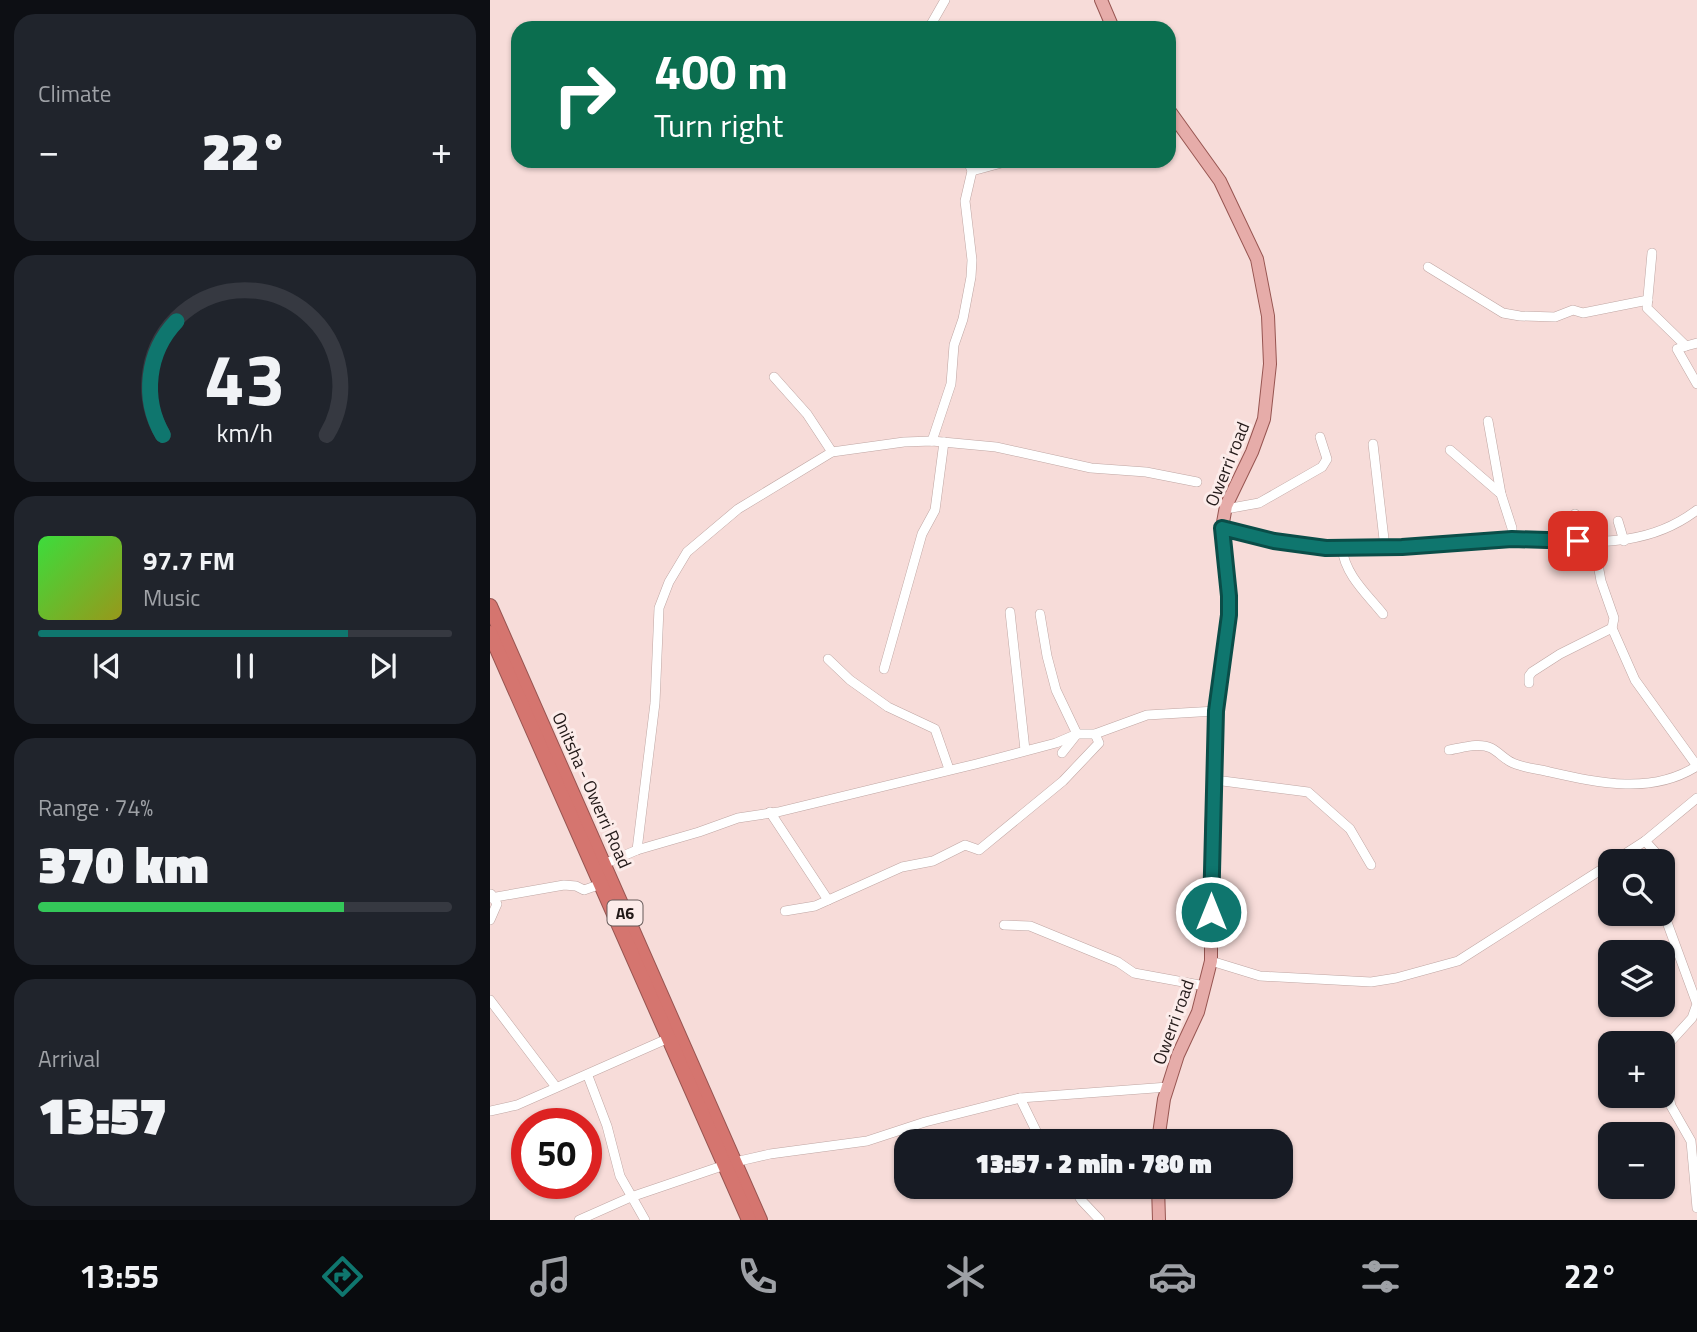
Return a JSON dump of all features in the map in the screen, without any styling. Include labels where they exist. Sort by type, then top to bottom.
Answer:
[{"type":"highway","name":"Onitsha - Owerri Road","points":[[490,606],[604,864],[730,1164],[749,1220]]},
{"type":"highway","name":"Onitsha - Owerri Road","points":[[490,634],[669,1038],[760,1220]]},
{"type":"main road","points":[[1101,0],[1110,21]]},
{"type":"main road","name":"Owerri road","points":[[1159,1129],[1168,1087],[1178,1055],[1198,1012],[1211,961],[1211,842],[1216,711],[1229,615],[1222,528],[1226,509],[1264,419],[1270,364],[1266,296],[1257,259],[1220,181],[1176,120]]},
{"type":"main road","points":[[1158,1199],[1159,1220]]},
{"type":"street","points":[[933,21],[945,0]]},
{"type":"street","points":[[932,441],[951,384],[954,345],[963,319],[971,277],[972,260],[965,201],[971,168]]},
{"type":"street","points":[[972,171],[983,168]]},
{"type":"street","points":[[1652,253],[1647,308],[1686,346]]},
{"type":"street","points":[[1428,267],[1503,313],[1520,316],[1555,317],[1573,310],[1583,313],[1648,300]]},
{"type":"street","points":[[1697,343],[1677,349],[1697,384]]},
{"type":"street","points":[[774,377],[807,414],[832,452]]},
{"type":"street","points":[[1488,421],[1501,494],[1512,528],[1512,539]]},
{"type":"street","points":[[1226,509],[1259,503],[1322,467],[1327,459],[1320,437]]},
{"type":"street","points":[[637,850],[655,703],[659,608],[669,582],[687,552],[738,509],[832,452],[904,442],[932,441],[996,447],[1091,468],[1146,472],[1197,482]]},
{"type":"street","points":[[884,669],[922,534],[935,510],[944,442]]},
{"type":"street","points":[[1373,444],[1385,548]]},
{"type":"street","points":[[1451,450],[1501,494]]},
{"type":"street","points":[[1222,528],[1274,541],[1342,548],[1385,548],[1512,539],[1624,541],[1654,534],[1682,521],[1697,510]]},
{"type":"street","points":[[1576,514],[1578,541]]},
{"type":"street","points":[[1618,521],[1624,541]]},
{"type":"street","points":[[1449,750],[1479,745],[1490,747],[1513,763],[1626,786],[1684,775],[1697,766],[1635,680],[1612,628],[1614,618],[1601,581],[1594,541]]},
{"type":"street","points":[[1342,548],[1343,561],[1349,572],[1383,614]]},
{"type":"street","points":[[1010,612],[1025,750]]},
{"type":"street","points":[[1040,614],[1056,691],[1077,734]]},
{"type":"street","points":[[1529,683],[1532,672],[1560,654],[1612,628]]},
{"type":"street","points":[[828,659],[850,680],[888,707],[935,729],[949,769]]},
{"type":"street","points":[[604,864],[637,850],[738,818],[1056,743],[1077,734],[1096,734],[1147,715],[1216,711]]},
{"type":"street","points":[[1062,753],[1077,734]]},
{"type":"street","points":[[785,911],[815,906],[902,867],[933,861],[965,845],[979,850],[1063,780],[1099,743],[1096,734]]},
{"type":"street","points":[[1214,780],[1308,792],[1350,828],[1371,865]]},
{"type":"street","points":[[1632,849],[1697,798]]},
{"type":"street","points":[[770,812],[828,900]]},
{"type":"street","points":[[1645,841],[1652,849]]},
{"type":"street","points":[[1211,961],[1268,977],[1371,982],[1396,978],[1458,961],[1598,871]]},
{"type":"street","points":[[490,920],[497,904],[491,896],[565,885],[584,890],[601,884]]},
{"type":"street","points":[[1004,925],[1030,926],[1118,962],[1134,973],[1205,986]]},
{"type":"street","points":[[1668,926],[1697,1004],[1692,1018],[1675,1037]]},
{"type":"street","points":[[490,1000],[556,1087]]},
{"type":"street","points":[[490,1111],[517,1105],[588,1076],[669,1038]]},
{"type":"street","points":[[588,1076],[607,1126],[620,1176],[642,1218]]},
{"type":"street","points":[[579,1220],[631,1197],[730,1164],[770,1154],[867,1141],[925,1122],[1020,1098],[1168,1087]]},
{"type":"street","points":[[1020,1098],[1035,1129]]},
{"type":"street","points":[[1672,1108],[1694,1139],[1697,1208]]},
{"type":"street","points":[[1081,1199],[1100,1220]]},
{"type":"route","points":[[1211,912],[1215,726],[1229,615],[1222,528],[1274,541],[1326,548],[1402,547],[1512,539],[1578,541]]}]
